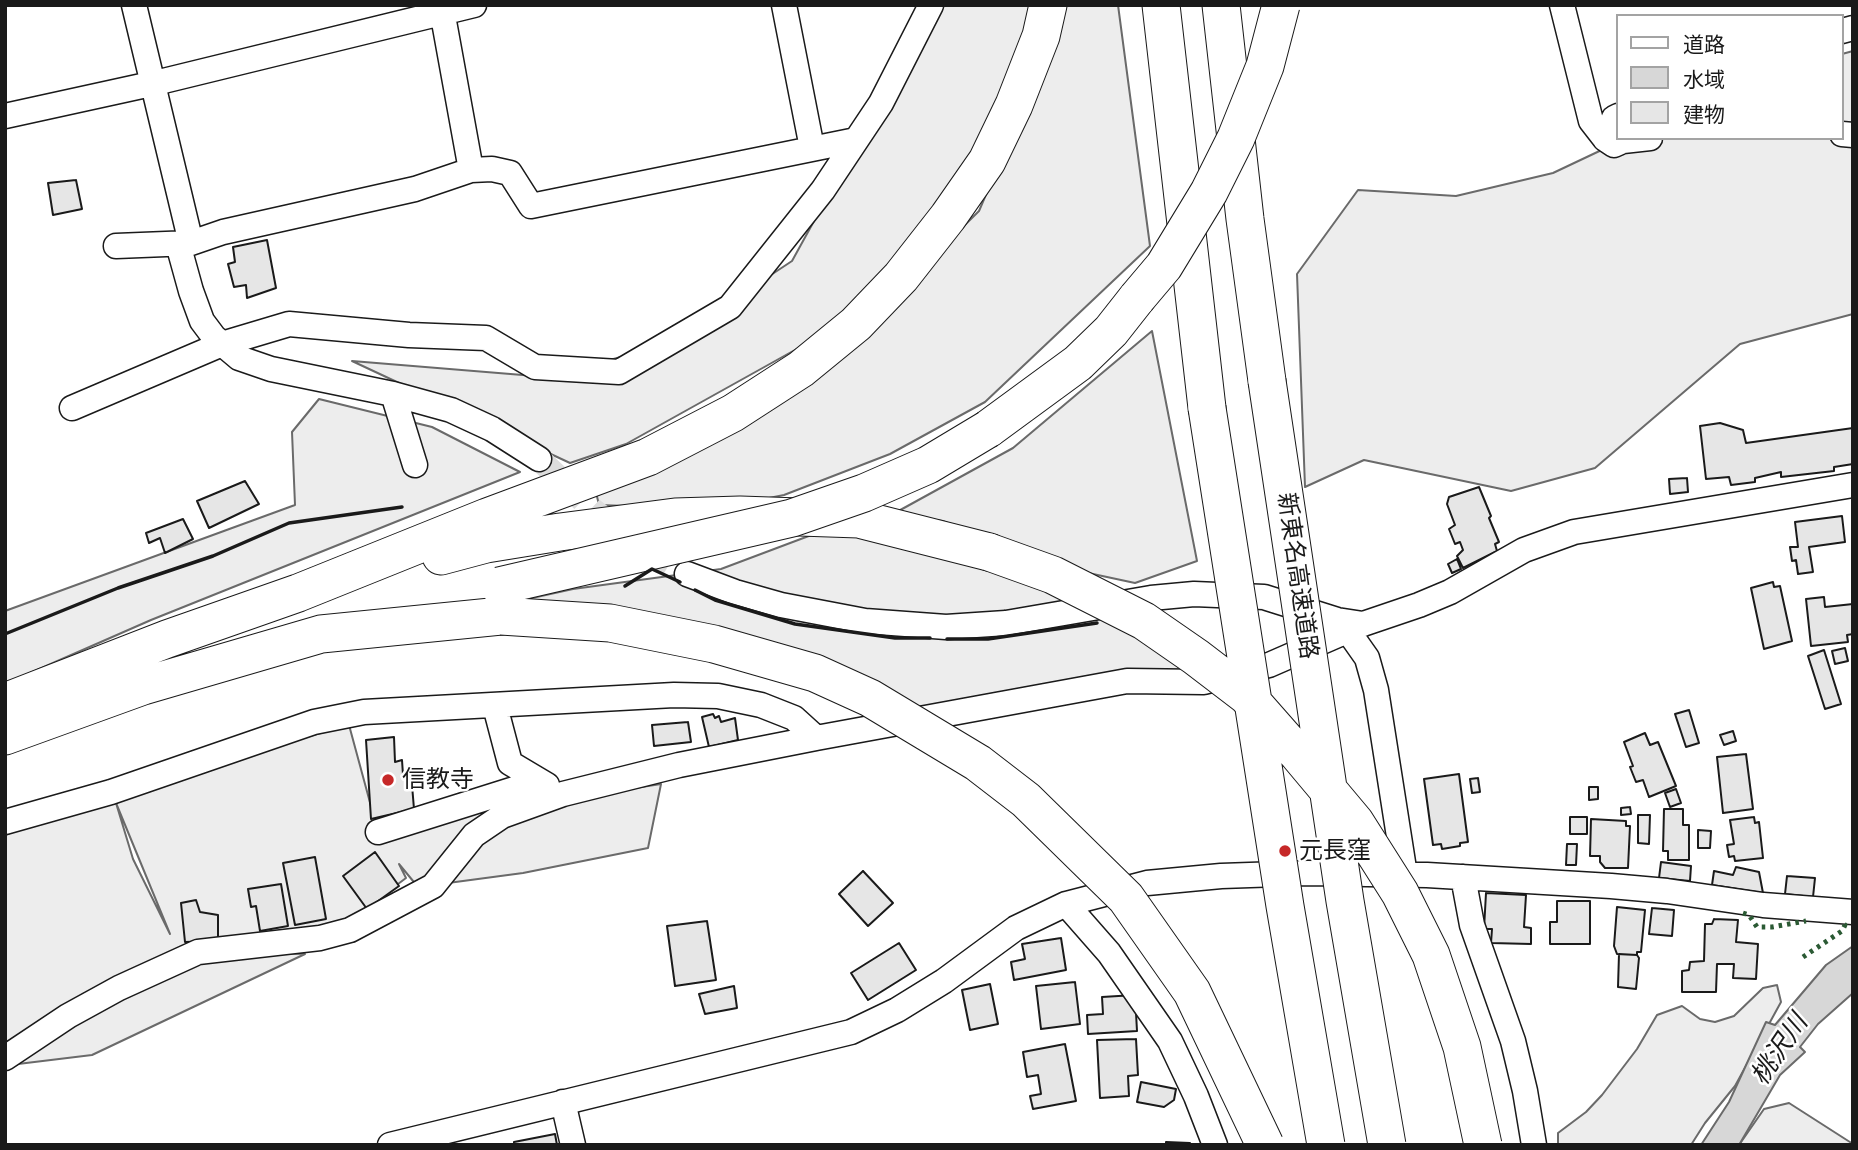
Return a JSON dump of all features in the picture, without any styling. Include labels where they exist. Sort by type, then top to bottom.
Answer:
[{"type":"highway","points":[[5,702],[167,639],[298,593],[487,517],[648,457],[733,413],[801,369],[856,324],[901,277],[987,161],[1014,105],[1036,47],[1048,5]]},
{"type":"highway","points":[[1161,5],[1208,408],[1283,893],[1326,1145]]},
{"type":"highway","name":"新東名高速道路","points":[[1221,5],[1245,219],[1268,381],[1345,901],[1387,1145]]},
{"type":"highway","points":[[5,736],[143,687],[321,634],[500,601],[792,517],[864,493],[928,465],[988,429],[1078,363],[1111,331],[1164,266],[1209,192],[1236,138],[1265,66],[1281,5]]},
{"type":"highway","points":[[298,593],[486,544],[675,517],[740,515],[859,519],[989,552],[1053,575],[1144,621],[1247,696],[1354,822],[1399,893],[1431,955],[1462,1047],[1483,1145]]},
{"type":"highway","points":[[500,601],[714,644],[815,673],[870,698],[978,763],[1026,800],[1126,898],[1192,992],[1265,1145]]},
{"type":"street","points":[[134,5],[191,243]]},
{"type":"street","points":[[5,116],[151,84],[442,9],[474,5]]},
{"type":"street","points":[[784,5],[812,148]]},
{"type":"street","points":[[72,408],[222,344],[289,324],[409,335],[486,338],[535,367],[618,372],[730,307],[823,190],[881,103],[931,5]]},
{"type":"street","points":[[1562,5],[1591,121],[1605,139],[1614,145],[1632,140]]},
{"type":"street","points":[[442,9],[471,170]]},
{"type":"street","points":[[1605,139],[1616,117]]},
{"type":"street","points":[[539,459],[492,429],[451,410],[393,394],[271,369],[240,358],[214,337],[202,321],[178,244],[415,189],[471,170],[492,169],[510,173],[531,206],[856,140]]},
{"type":"street","points":[[116,246],[191,243]]},
{"type":"street","points":[[393,394],[415,465]]},
{"type":"street","points":[[5,1058],[68,1016],[119,988],[198,952],[320,938],[350,930],[433,886],[474,835],[502,816],[563,794],[678,765],[1127,681],[1204,682],[1269,665],[1450,592],[1524,550],[1574,532],[1853,485]]},
{"type":"street","points":[[687,574],[780,605],[865,621],[933,626],[1006,624],[1151,598],[1194,594],[1264,597],[1356,628]]},
{"type":"street","points":[[1356,628],[1376,690],[1405,875]]},
{"type":"street","points":[[5,821],[111,792],[314,722],[364,712],[674,695],[718,696],[761,705],[794,718],[816,738]]},
{"type":"street","points":[[495,706],[510,763],[563,794]]},
{"type":"street","points":[[379,832],[540,781]]},
{"type":"street","points":[[390,1145],[851,1032],[897,1010],[944,981],[1016,928],[1066,904],[1147,883],[1308,873],[1462,877],[1667,891],[1763,905],[1853,912]]},
{"type":"street","points":[[1462,877],[1472,925],[1513,1041],[1534,1145]]},
{"type":"street","points":[[1066,904],[1109,953],[1170,1041],[1215,1145]]},
{"type":"street","points":[[563,1102],[573,1145]]},
{"type":"shaded area","points":[[929,5],[1037,5],[961,198],[829,331],[626,444],[570,463],[352,361],[547,377],[665,345],[792,261],[916,36]]},
{"type":"shaded area","points":[[1067,5],[1118,5],[1150,246],[985,402],[890,454],[784,495],[714,509],[599,505],[595,488],[892,297],[979,211]]},
{"type":"shaded area","points":[[1853,51],[1853,314],[1740,344],[1595,468],[1511,491],[1364,460],[1305,487],[1297,274],[1358,190],[1456,196],[1553,173],[1623,140],[1844,140],[1844,53]]},
{"type":"shaded area","points":[[1152,331],[1197,561],[1135,583],[1037,562],[943,521],[893,514],[1013,448]]},
{"type":"shaded area","points":[[319,399],[432,427],[520,472],[151,620],[5,684],[5,611],[295,505],[292,432]]},
{"type":"shaded area","points":[[830,528],[1016,572],[1105,615],[1202,676],[929,711],[523,600],[573,589],[721,569]]},
{"type":"shaded area","points":[[349,725],[378,832],[407,823],[661,784],[648,848],[523,873],[418,887],[399,864],[406,878],[329,936],[185,950],[305,954],[92,1055],[18,1064],[5,1071],[5,835],[111,792]],"holes":[[[116,803],[170,934],[133,859]]]},
{"type":"shaded area","points":[[1777,985],[1781,1002],[1735,1086],[1691,1145],[1558,1145],[1558,1133],[1586,1112],[1602,1095],[1637,1049],[1657,1015],[1682,1006],[1700,1019],[1715,1022],[1734,1016],[1763,988]]},
{"type":"shaded area","points":[[1789,1103],[1853,1145],[1739,1145],[1764,1109]]},
{"type":"water","name":"桃沢川","points":[[1853,946],[1853,993],[1818,1024],[1800,1047],[1805,1052],[1780,1075],[1739,1145],[1701,1145],[1729,1102],[1766,1022],[1775,1025],[1826,965]]},
{"type":"building","points":[[76,180],[82,209],[53,215],[48,183]]},
{"type":"building","points":[[267,240],[276,288],[247,298],[246,285],[234,287],[228,264],[235,262],[233,247]]},
{"type":"building","points":[[1720,423],[1743,430],[1746,443],[1853,428],[1853,464],[1834,467],[1834,471],[1781,477],[1781,472],[1755,478],[1755,482],[1731,485],[1729,477],[1706,479],[1700,426]]},
{"type":"building","points":[[1687,478],[1688,492],[1670,494],[1669,479]]},
{"type":"building","points":[[245,481],[259,504],[209,528],[197,501]]},
{"type":"building","points":[[1479,487],[1499,542],[1495,544],[1497,551],[1463,568],[1457,556],[1463,550],[1460,542],[1455,544],[1449,529],[1455,525],[1447,504],[1449,497]]},
{"type":"building","points":[[1842,516],[1845,542],[1809,547],[1813,572],[1798,574],[1790,547],[1798,547],[1795,522]]},
{"type":"building","points":[[183,519],[193,539],[165,553],[160,538],[149,543],[146,533]]},
{"type":"building","points":[[1457,559],[1461,569],[1452,573],[1448,564]]},
{"type":"building","points":[[1773,582],[1774,587],[1780,586],[1792,641],[1764,649],[1751,588]]},
{"type":"building","points":[[1824,597],[1825,607],[1853,604],[1853,634],[1847,635],[1848,642],[1811,646],[1806,599]]},
{"type":"building","points":[[1845,648],[1848,661],[1835,664],[1832,651]]},
{"type":"building","points":[[1824,650],[1841,704],[1825,709],[1808,656]]},
{"type":"building","points":[[1689,710],[1699,743],[1686,747],[1675,714]]},
{"type":"building","points":[[713,714],[715,718],[719,716],[721,722],[735,718],[738,740],[709,747],[702,717]]},
{"type":"building","points":[[688,722],[691,742],[654,746],[652,725]]},
{"type":"building","points":[[1733,731],[1736,741],[1724,745],[1720,735]]},
{"type":"building","points":[[1645,733],[1650,745],[1658,742],[1676,786],[1649,797],[1643,780],[1636,782],[1624,742]]},
{"type":"building","name":"信教寺","points":[[394,737],[395,762],[402,760],[403,775],[412,785],[414,809],[371,819],[366,740]]},
{"type":"building","points":[[1746,754],[1753,809],[1723,813],[1717,757]]},
{"type":"building","points":[[1459,774],[1468,842],[1442,849],[1441,844],[1433,845],[1424,779]]},
{"type":"building","points":[[1478,778],[1480,792],[1472,793],[1470,779]]},
{"type":"building","points":[[1589,787],[1598,787],[1598,799],[1589,800]]},
{"type":"building","points":[[1676,789],[1681,803],[1670,807],[1665,793]]},
{"type":"building","points":[[1630,807],[1631,814],[1621,815],[1621,808]]},
{"type":"building","points":[[1664,809],[1683,809],[1683,825],[1689,825],[1689,860],[1668,860],[1668,851],[1663,851]]},
{"type":"building","points":[[1638,815],[1650,815],[1649,844],[1638,843]]},
{"type":"building","points":[[1570,817],[1587,817],[1587,834],[1570,834]]},
{"type":"building","points":[[1754,817],[1755,823],[1759,822],[1763,858],[1735,861],[1734,856],[1729,857],[1727,845],[1734,844],[1730,820]]},
{"type":"building","points":[[1591,819],[1626,821],[1626,826],[1630,826],[1628,868],[1605,868],[1600,862],[1600,856],[1590,856]]},
{"type":"building","points":[[1698,830],[1711,831],[1710,848],[1698,848]]},
{"type":"building","points":[[1567,844],[1577,844],[1576,865],[1566,865]]},
{"type":"building","points":[[375,852],[399,886],[367,909],[343,876]]},
{"type":"building","points":[[315,857],[326,919],[295,925],[283,863]]},
{"type":"building","points":[[1661,862],[1691,866],[1690,881],[1659,878]]},
{"type":"building","points":[[1736,867],[1759,872],[1763,893],[1712,885],[1714,871],[1733,875]]},
{"type":"building","points":[[863,871],[893,903],[868,926],[839,894]]},
{"type":"building","points":[[1787,876],[1815,878],[1813,897],[1785,894]]},
{"type":"building","points":[[281,884],[288,926],[260,931],[256,906],[251,907],[248,889]]},
{"type":"building","points":[[1486,893],[1526,895],[1524,927],[1531,928],[1531,944],[1491,943],[1492,929],[1484,929]]},
{"type":"building","points":[[196,900],[200,912],[218,915],[218,941],[185,942],[181,903]]},
{"type":"building","points":[[1557,901],[1590,901],[1590,944],[1550,944],[1550,922],[1557,922]]},
{"type":"building","points":[[1617,907],[1645,910],[1641,952],[1637,952],[1637,955],[1617,954],[1614,946]]},
{"type":"building","points":[[1652,908],[1674,910],[1672,936],[1649,934]]},
{"type":"building","points":[[1714,919],[1738,920],[1736,942],[1758,944],[1756,979],[1733,978],[1734,964],[1717,964],[1716,992],[1682,992],[1682,971],[1689,970],[1690,962],[1704,961],[1705,924],[1712,924]]},
{"type":"building","points":[[707,921],[716,980],[675,986],[667,926]]},
{"type":"building","points":[[1061,938],[1066,970],[1014,980],[1011,962],[1025,959],[1022,944]]},
{"type":"building","points":[[899,943],[916,970],[868,1000],[851,973]]},
{"type":"building","points":[[1619,954],[1637,955],[1639,958],[1636,989],[1618,987]]},
{"type":"building","points":[[1075,982],[1080,1024],[1041,1029],[1036,986]]},
{"type":"building","points":[[990,984],[998,1024],[970,1030],[962,990]]},
{"type":"building","points":[[734,986],[737,1008],[705,1014],[699,994]]},
{"type":"building","points":[[1135,995],[1137,1031],[1088,1034],[1087,1015],[1103,1014],[1102,997]]},
{"type":"building","points":[[1136,1039],[1138,1075],[1128,1076],[1129,1096],[1100,1098],[1097,1040]]},
{"type":"building","points":[[1065,1044],[1076,1101],[1033,1109],[1030,1096],[1041,1094],[1038,1075],[1027,1077],[1023,1052]]},
{"type":"building","points":[[1141,1082],[1176,1089],[1174,1100],[1164,1107],[1137,1102]]},
{"type":"building","points":[[555,1134],[557,1145],[514,1145],[514,1142]]},
{"type":"building","points":[[1166,1142],[1190,1143],[1190,1145],[1166,1145]]},
{"type":"tunnel","points":[[539,459],[593,510],[637,544],[687,574]]},
{"type":"hedge","points":[[1743,913],[1749,915],[1757,927],[1806,921]]},
{"type":"hedge","points":[[1803,957],[1842,931],[1845,925],[1840,922]]},
{"type":"wall","points":[[5,634],[118,588],[213,556],[289,523],[402,507]]},
{"type":"wall","points":[[625,586],[652,569],[680,582]]},
{"type":"wall","points":[[695,590],[715,600],[795,624],[895,638],[930,638]]},
{"type":"wall","points":[[947,639],[988,639],[1097,623]]},
{"type":"place","name":"信教寺","points":[[388,780]]},
{"type":"place","name":"元長窪","points":[[1285,851]]}]
